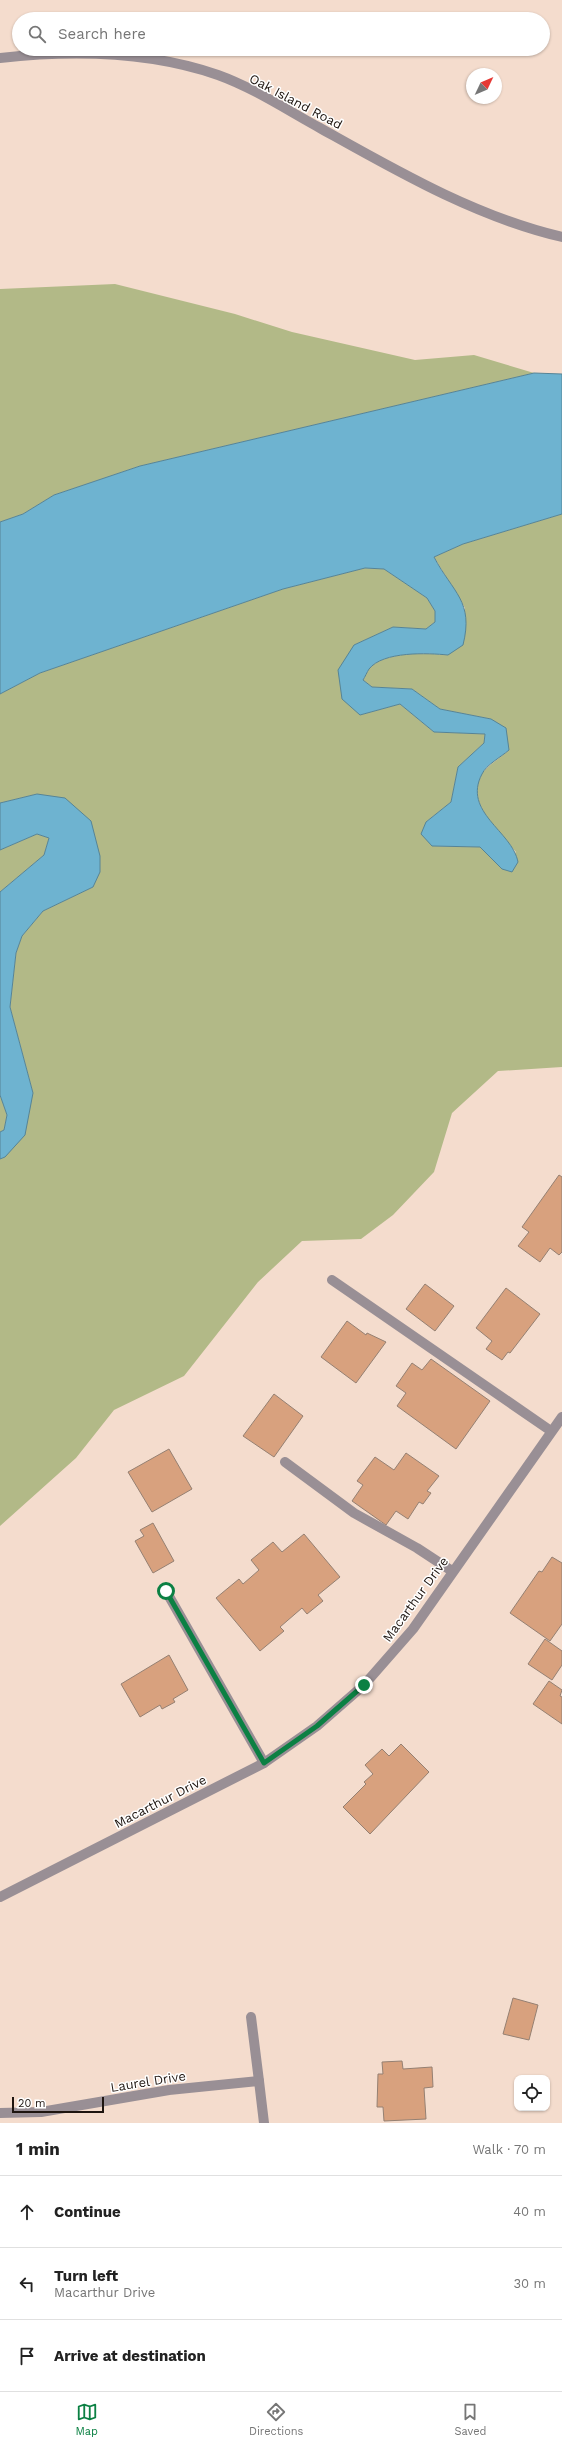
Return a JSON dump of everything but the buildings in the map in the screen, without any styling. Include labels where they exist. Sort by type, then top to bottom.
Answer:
[{"type":"street","name":"Oak Island Road","points":[[0,58],[19,56]]},
{"type":"street","name":"Oak Island Road","points":[[123,56],[174,62],[219,76],[254,91],[386,165],[506,222],[562,237]]},
{"type":"street","points":[[332,1280],[552,1431]]},
{"type":"street","name":"Macarthur Drive","points":[[0,1897],[264,1763],[317,1726],[364,1685],[413,1629],[452,1571],[562,1417]]},
{"type":"street","points":[[285,1462],[354,1513],[417,1548],[452,1571]]},
{"type":"street","points":[[166,1591],[264,1763]]},
{"type":"street","points":[[251,2017],[264,2123]]},
{"type":"street","name":"Laurel Drive","points":[[0,2113],[41,2112],[169,2090],[259,2081]]},
{"type":"green space","points":[[115,284],[235,314],[292,332],[415,360],[474,355],[534,373],[140,466],[54,495],[23,514],[0,522],[0,289]]},
{"type":"green space","points":[[562,514],[562,1067],[498,1071],[452,1113],[434,1172],[393,1215],[361,1239],[302,1241],[258,1282],[184,1376],[114,1410],[76,1458],[0,1526],[0,1159],[5,1157],[33,1093],[10,1007],[16,953],[22,936],[43,911],[93,887],[37,794],[0,803],[0,694],[40,673],[283,589],[365,568],[384,569],[427,598],[435,611],[435,622],[426,629],[393,627],[354,645],[360,715],[400,704],[434,732],[485,734],[484,743],[458,767],[451,802],[426,822],[432,846],[480,847],[502,869],[516,852],[493,826],[480,804],[477,793],[477,782],[483,772],[509,750],[491,719],[440,709],[412,689],[372,687],[363,680],[369,669],[384,659],[406,654],[448,655],[465,608],[434,557],[463,544]]},
{"type":"green space","points":[[37,834],[49,838],[44,855],[0,892],[0,850]]},
{"type":"green space","points":[[0,1095],[7,1115],[4,1130],[0,1132]]},
{"type":"water","points":[[534,373],[562,374],[562,514],[463,544],[434,557],[460,598],[464,607],[466,630],[463,645],[448,655],[406,654],[384,659],[369,669],[363,680],[372,687],[412,689],[440,709],[491,719],[506,728],[509,750],[490,764],[482,774],[478,787],[478,799],[490,821],[514,851],[518,862],[512,872],[502,869],[480,847],[432,846],[421,834],[426,822],[451,802],[458,767],[484,743],[485,734],[434,732],[400,704],[360,715],[342,699],[338,670],[354,645],[393,627],[426,629],[435,622],[435,611],[427,598],[384,569],[365,568],[283,589],[40,673],[0,694],[0,522],[23,514],[54,495],[140,466]]},
{"type":"water","points":[[37,794],[65,798],[91,821],[100,856],[100,872],[93,887],[43,911],[22,936],[16,953],[10,1007],[33,1093],[25,1135],[5,1157],[0,1159],[0,1132],[4,1130],[7,1115],[0,1095],[0,892],[44,855],[49,838],[37,834],[0,850],[0,803]]},
{"type":"route","points":[[166,1591],[264,1763],[317,1726],[364,1685]]}]
